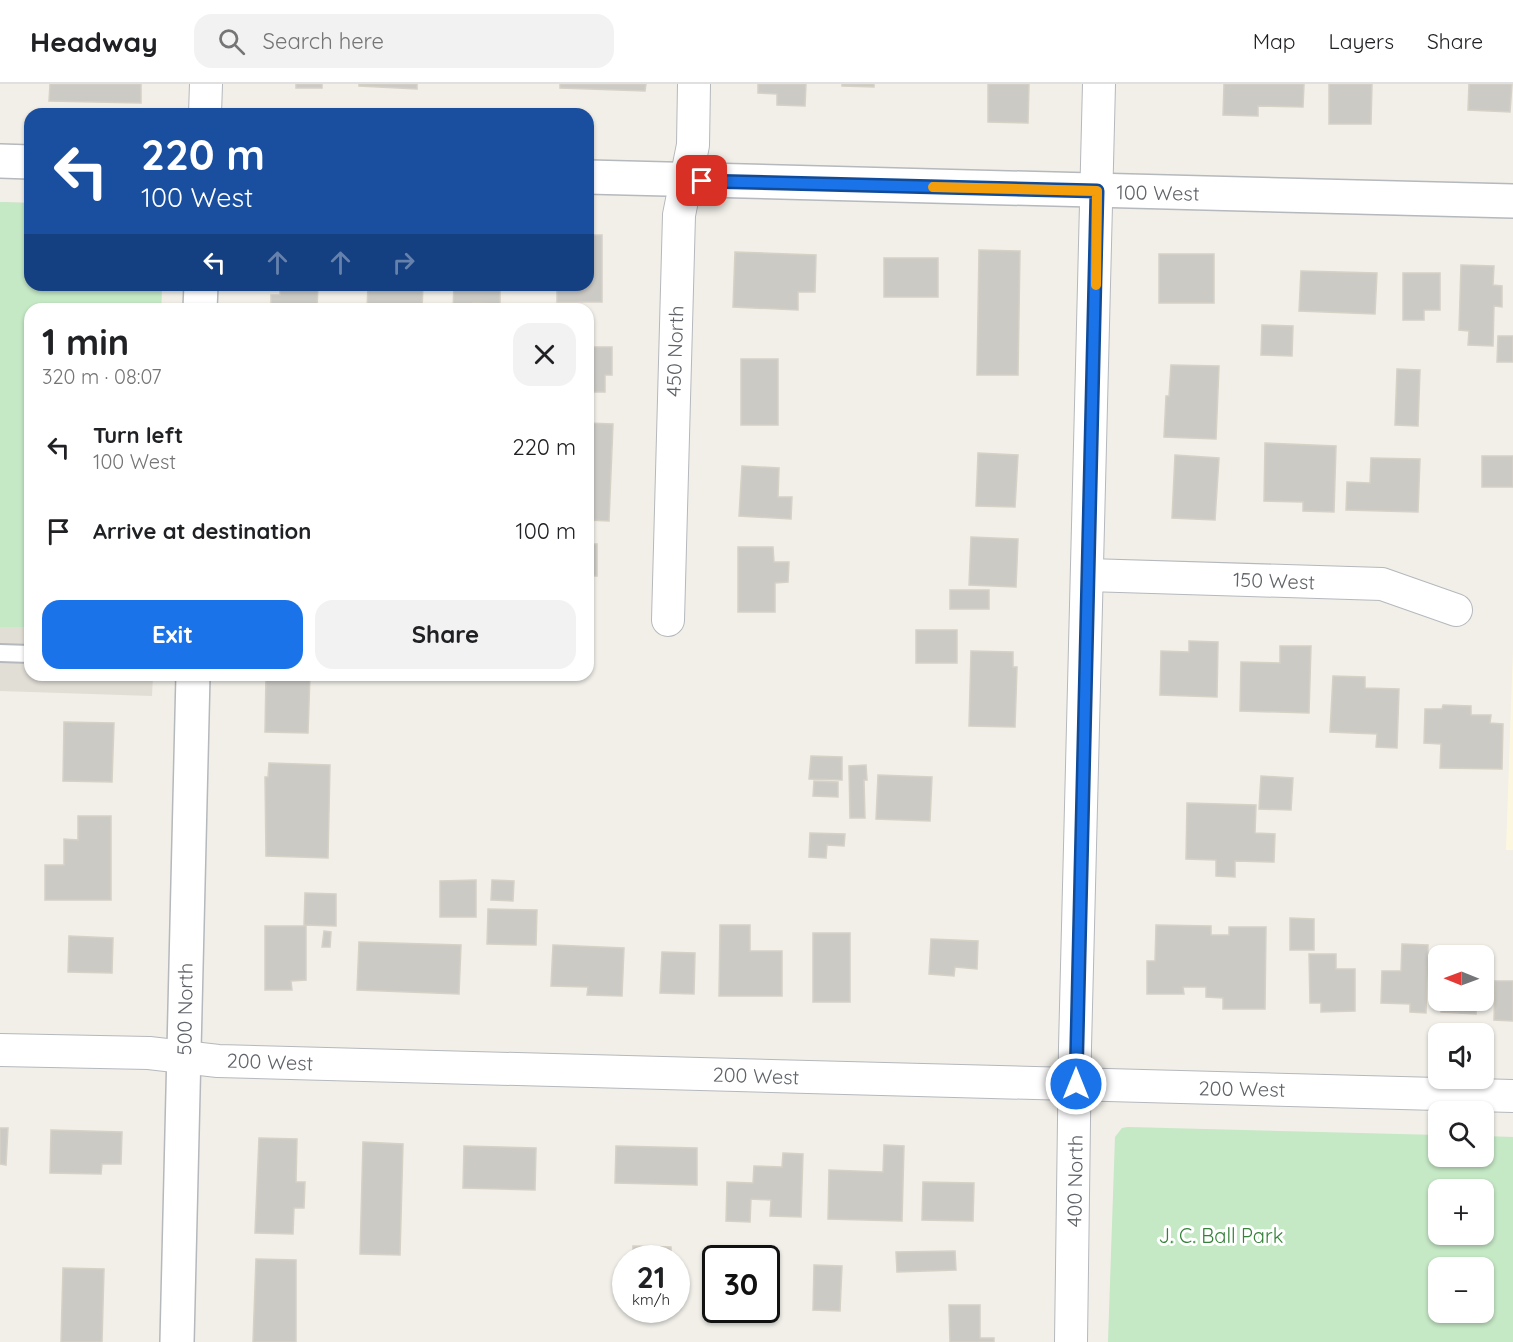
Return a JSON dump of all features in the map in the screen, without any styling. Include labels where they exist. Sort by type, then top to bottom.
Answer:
[{"type":"street","points":[[205,108],[206,84]]},
{"type":"street","name":"450 North","points":[[668,620],[679,215],[693,145],[694,84]]},
{"type":"street","name":"400 North","points":[[1071,1342],[1099,84]]},
{"type":"street","points":[[0,161],[24,162]]},
{"type":"street","name":"100 West","points":[[594,177],[1513,201]]},
{"type":"street","name":"150 West","points":[[1088,575],[1382,584],[1456,610]]},
{"type":"street","name":"500 North","points":[[177,1342],[193,681]]},
{"type":"street","name":"200 West","points":[[0,1050],[149,1053],[218,1061],[1513,1096]]},
{"type":"lane","points":[[0,653],[24,654]]},
{"type":"shaded area","points":[[0,202],[24,203],[24,291],[162,291],[161,303],[24,303],[24,681],[153,681],[152,696],[0,691]]},
{"type":"shaded area","points":[[1513,648],[1513,850],[1506,850]]},
{"type":"green space","points":[[0,202],[24,203],[24,291],[162,291],[161,303],[24,303],[24,627],[0,627]]},
{"type":"green space","name":"J. C. Ball Park","points":[[1128,1127],[1428,1135],[1428,1167],[1494,1167],[1494,1136],[1513,1137],[1513,1342],[1108,1342],[1115,1137],[1122,1128]]},
{"type":"building","points":[[50,84],[141,84],[141,103],[49,101]]},
{"type":"building","points":[[296,84],[322,84],[322,88],[296,88]]},
{"type":"building","points":[[359,84],[417,84],[417,89],[359,86]]},
{"type":"building","points":[[560,84],[646,84],[645,91],[560,88]]},
{"type":"building","points":[[758,84],[806,84],[805,106],[777,105],[777,94],[758,93]]},
{"type":"building","points":[[842,84],[874,84],[874,87],[842,86]]},
{"type":"building","points":[[988,84],[1029,84],[1028,123],[988,122]]},
{"type":"building","points":[[1224,84],[1304,84],[1303,107],[1258,106],[1258,116],[1223,115]]},
{"type":"building","points":[[1329,84],[1372,84],[1371,124],[1329,124]]},
{"type":"building","points":[[1469,84],[1512,84],[1510,112],[1468,110]]},
{"type":"building","points":[[594,235],[602,235],[602,302],[557,302],[557,291],[594,291]]},
{"type":"building","points":[[979,250],[1020,251],[1018,375],[977,375]]},
{"type":"building","points":[[735,252],[816,255],[815,292],[798,292],[798,310],[733,307]]},
{"type":"building","points":[[1159,254],[1214,254],[1214,303],[1159,303]]},
{"type":"building","points":[[884,258],[938,258],[938,297],[884,297]]},
{"type":"building","points":[[1461,265],[1494,266],[1493,285],[1502,286],[1502,307],[1494,306],[1493,346],[1468,345],[1469,331],[1459,330]]},
{"type":"building","points":[[1301,271],[1377,273],[1375,314],[1299,311]]},
{"type":"building","points":[[1403,273],[1440,273],[1440,310],[1424,310],[1424,320],[1403,320]]},
{"type":"building","points":[[280,291],[318,291],[317,303],[271,303],[271,295],[280,295]]},
{"type":"building","points":[[368,291],[423,291],[422,303],[367,303]]},
{"type":"building","points":[[454,291],[500,291],[500,303],[453,303]]},
{"type":"building","points":[[1262,325],[1293,326],[1292,356],[1261,355]]},
{"type":"building","points":[[1498,336],[1513,336],[1513,362],[1497,362]]},
{"type":"building","points":[[594,347],[612,347],[612,375],[605,375],[605,392],[594,392]]},
{"type":"building","points":[[741,359],[778,359],[778,425],[741,425]]},
{"type":"building","points":[[1171,365],[1219,366],[1216,439],[1164,437],[1166,396],[1169,396]]},
{"type":"building","points":[[1397,369],[1420,370],[1418,426],[1395,425]]},
{"type":"building","points":[[594,423],[613,424],[609,521],[594,520]]},
{"type":"building","points":[[1265,443],[1336,446],[1334,512],[1303,511],[1303,502],[1264,501]]},
{"type":"building","points":[[978,453],[1018,455],[1015,507],[976,506]]},
{"type":"building","points":[[1175,455],[1219,458],[1215,520],[1172,518]]},
{"type":"building","points":[[1482,456],[1513,456],[1513,487],[1482,487]]},
{"type":"building","points":[[1371,458],[1420,459],[1418,512],[1346,510],[1347,482],[1370,483]]},
{"type":"building","points":[[742,466],[779,468],[778,497],[792,497],[791,519],[739,516]]},
{"type":"building","points":[[971,537],[1018,539],[1016,587],[969,585]]},
{"type":"building","points":[[594,544],[597,544],[597,576],[594,576]]},
{"type":"building","points":[[738,547],[773,547],[774,562],[789,562],[788,582],[775,583],[775,612],[738,612]]},
{"type":"building","points":[[950,590],[989,590],[989,609],[950,609]]},
{"type":"building","points":[[916,630],[957,630],[957,663],[916,663]]},
{"type":"building","points":[[1189,641],[1218,642],[1217,697],[1160,695],[1161,651],[1189,652]]},
{"type":"building","points":[[1280,646],[1311,646],[1309,713],[1240,711],[1241,662],[1280,663]]},
{"type":"building","points":[[971,651],[1013,652],[1013,667],[1017,667],[1015,727],[969,726]]},
{"type":"building","points":[[1333,676],[1365,677],[1365,688],[1399,689],[1397,748],[1376,747],[1377,734],[1330,732]]},
{"type":"building","points":[[266,681],[310,681],[308,733],[265,732]]},
{"type":"building","points":[[1443,705],[1471,706],[1471,715],[1491,715],[1490,723],[1503,724],[1502,769],[1440,768],[1441,744],[1424,743],[1425,709],[1442,709]]},
{"type":"building","points":[[64,722],[114,723],[112,782],[63,781]]},
{"type":"building","points":[[811,756],[842,757],[842,780],[809,779]]},
{"type":"building","points":[[269,763],[330,765],[328,858],[266,856],[265,777],[268,777]]},
{"type":"building","points":[[866,765],[865,818],[850,818],[849,766]]},
{"type":"building","points":[[878,775],[932,777],[930,821],[876,819]]},
{"type":"building","points":[[1261,776],[1293,778],[1291,810],[1259,809]]},
{"type":"building","points":[[814,781],[838,782],[838,797],[813,796]]},
{"type":"building","points":[[1187,803],[1256,805],[1255,833],[1275,834],[1274,862],[1235,861],[1235,877],[1216,876],[1216,860],[1186,859]]},
{"type":"building","points":[[78,816],[111,816],[111,900],[45,900],[45,865],[64,865],[64,839],[78,840]]},
{"type":"building","points":[[810,833],[845,834],[844,846],[827,845],[826,858],[809,857]]},
{"type":"building","points":[[476,880],[476,917],[440,917],[440,881]]},
{"type":"building","points":[[492,880],[514,881],[513,901],[491,900]]},
{"type":"building","points":[[305,893],[336,894],[336,926],[304,925]]},
{"type":"building","points":[[488,909],[537,910],[536,945],[487,944]]},
{"type":"building","points":[[1290,918],[1314,919],[1314,950],[1290,950]]},
{"type":"building","points":[[720,925],[750,925],[750,951],[782,951],[782,996],[719,996]]},
{"type":"building","points":[[1156,925],[1211,926],[1211,935],[1229,935],[1229,927],[1266,927],[1265,1009],[1223,1009],[1223,998],[1206,997],[1206,987],[1183,987],[1184,994],[1147,994],[1147,961],[1155,961]]},
{"type":"building","points":[[265,926],[306,926],[306,980],[291,981],[292,990],[265,990]]},
{"type":"building","points":[[324,931],[331,932],[330,947],[322,947]]},
{"type":"building","points":[[813,933],[850,933],[850,1002],[813,1002]]},
{"type":"building","points":[[69,936],[113,938],[112,973],[68,972]]},
{"type":"building","points":[[931,939],[978,941],[977,969],[955,967],[954,976],[929,974]]},
{"type":"building","points":[[359,942],[461,945],[459,994],[357,990]]},
{"type":"building","points":[[1402,944],[1428,945],[1426,1013],[1410,1012],[1410,1004],[1381,1003],[1382,971],[1401,971]]},
{"type":"building","points":[[553,945],[624,948],[622,996],[587,995],[588,987],[551,986]]},
{"type":"building","points":[[662,952],[695,953],[694,994],[660,993]]},
{"type":"building","points":[[1309,954],[1336,954],[1336,969],[1355,969],[1355,1011],[1321,1012],[1321,1003],[1310,1003]]},
{"type":"building","points":[[1495,981],[1513,981],[1513,1021],[1494,1020]]},
{"type":"building","points":[[1441,1011],[1476,1011],[1476,1014]]},
{"type":"building","points":[[0,1128],[8,1128],[6,1165],[0,1164]]},
{"type":"building","points":[[51,1130],[122,1132],[121,1164],[102,1164],[101,1174],[50,1173]]},
{"type":"building","points":[[259,1138],[297,1139],[296,1182],[305,1182],[304,1208],[294,1208],[293,1234],[255,1233]]},
{"type":"building","points":[[363,1142],[403,1144],[400,1255],[360,1254]]},
{"type":"building","points":[[884,1145],[904,1146],[902,1221],[828,1219],[829,1170],[883,1172]]},
{"type":"building","points":[[464,1146],[536,1148],[535,1190],[463,1188]]},
{"type":"building","points":[[616,1146],[697,1148],[697,1185],[615,1183]]},
{"type":"building","points":[[783,1153],[803,1154],[801,1217],[770,1216],[771,1200],[751,1199],[750,1222],[726,1221],[727,1182],[753,1183],[754,1166],[782,1167]]},
{"type":"building","points":[[923,1182],[974,1183],[973,1221],[922,1220]]},
{"type":"building","points":[[955,1251],[956,1270],[897,1272],[896,1252]]},
{"type":"building","points":[[256,1259],[296,1260],[296,1342],[253,1342]]},
{"type":"building","points":[[814,1265],[842,1266],[840,1311],[813,1310]]},
{"type":"building","points":[[63,1268],[104,1269],[102,1342],[61,1342]]},
{"type":"building","points":[[949,1305],[980,1305],[980,1338],[994,1338],[994,1342],[950,1342]]},
{"type":"slow traffic","points":[[933,187],[1097,191],[1096,285]]},
{"type":"route","points":[[702,181],[1097,191],[1076,1084]]}]
